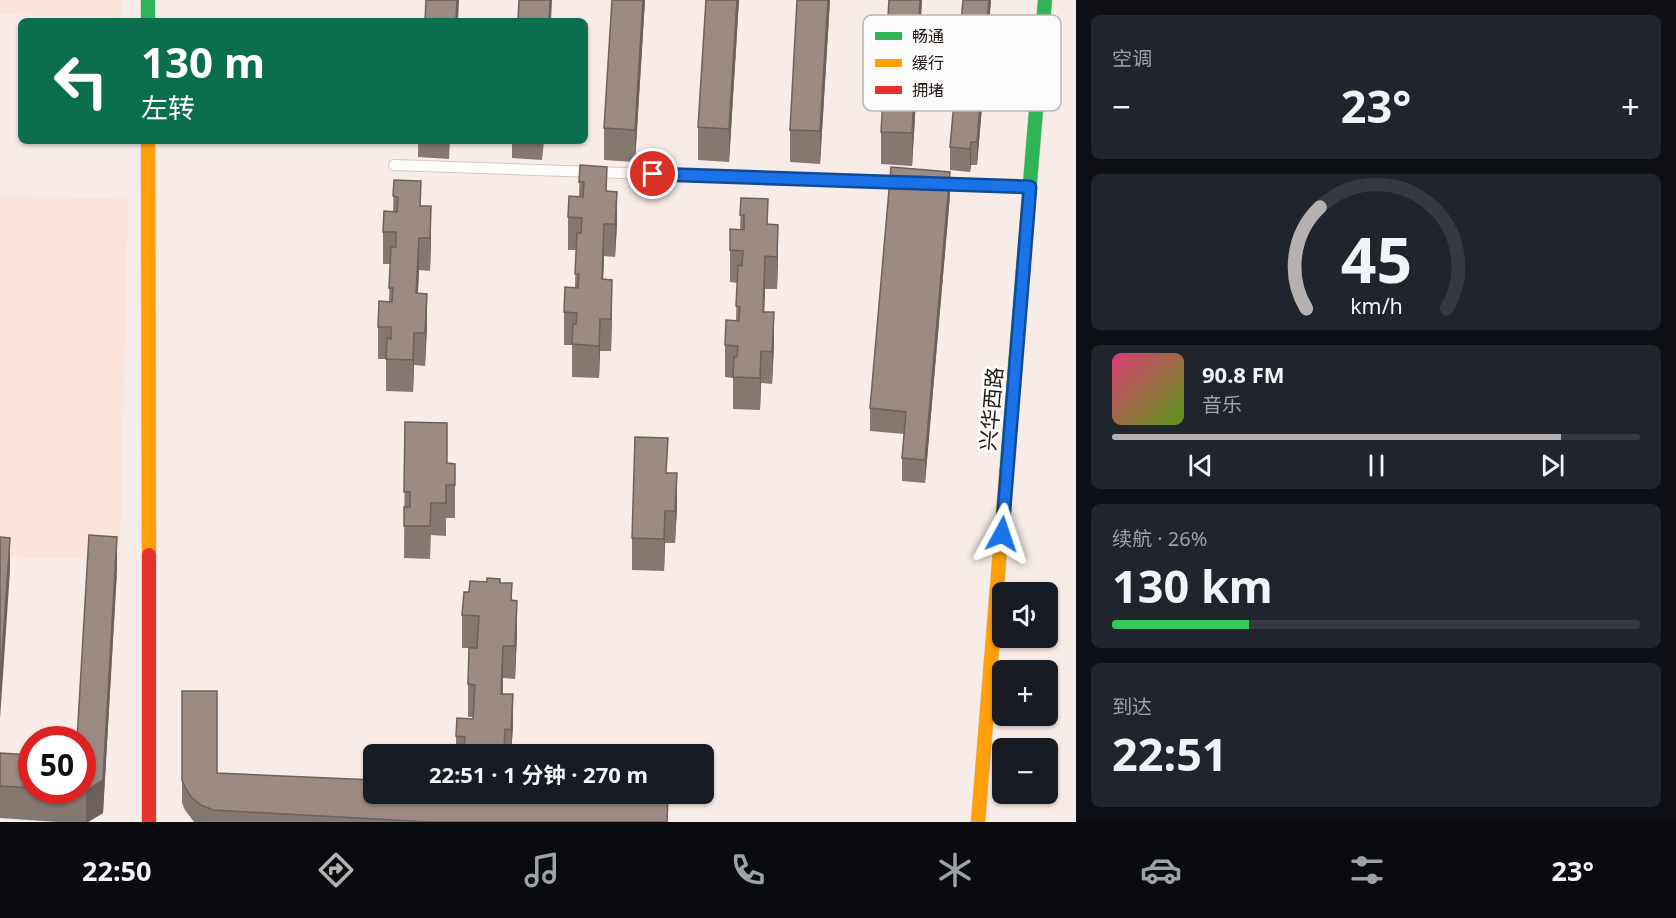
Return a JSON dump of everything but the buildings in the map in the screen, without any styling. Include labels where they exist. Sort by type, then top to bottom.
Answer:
[{"type":"main road","points":[[148,0],[148,18]]},
{"type":"main road","name":"兴华西路","points":[[1044,15],[1045,0]]},
{"type":"main road","name":"兴华西路","points":[[978,822],[1036,111]]},
{"type":"main road","points":[[148,144],[149,822]]},
{"type":"lane","points":[[394,165],[910,183]]},
{"type":"lane","points":[[922,183],[1030,187]]},
{"type":"shaded area","points":[[0,0],[123,0],[123,17],[0,14]]},
{"type":"shaded area","points":[[0,196],[128,199],[120,559],[0,557]]},
{"type":"traffic: fast","points":[[148,0],[148,18]]},
{"type":"traffic: fast","points":[[1044,15],[1045,0]]},
{"type":"traffic: fast","points":[[1006,476],[1036,111]]},
{"type":"traffic: slow","points":[[148,144],[149,555]]},
{"type":"traffic: slow","points":[[978,822],[1006,476]]},
{"type":"traffic: jam","points":[[149,555],[149,822]]},
{"type":"route","points":[[653,174],[1030,187],[1002,534]]}]
